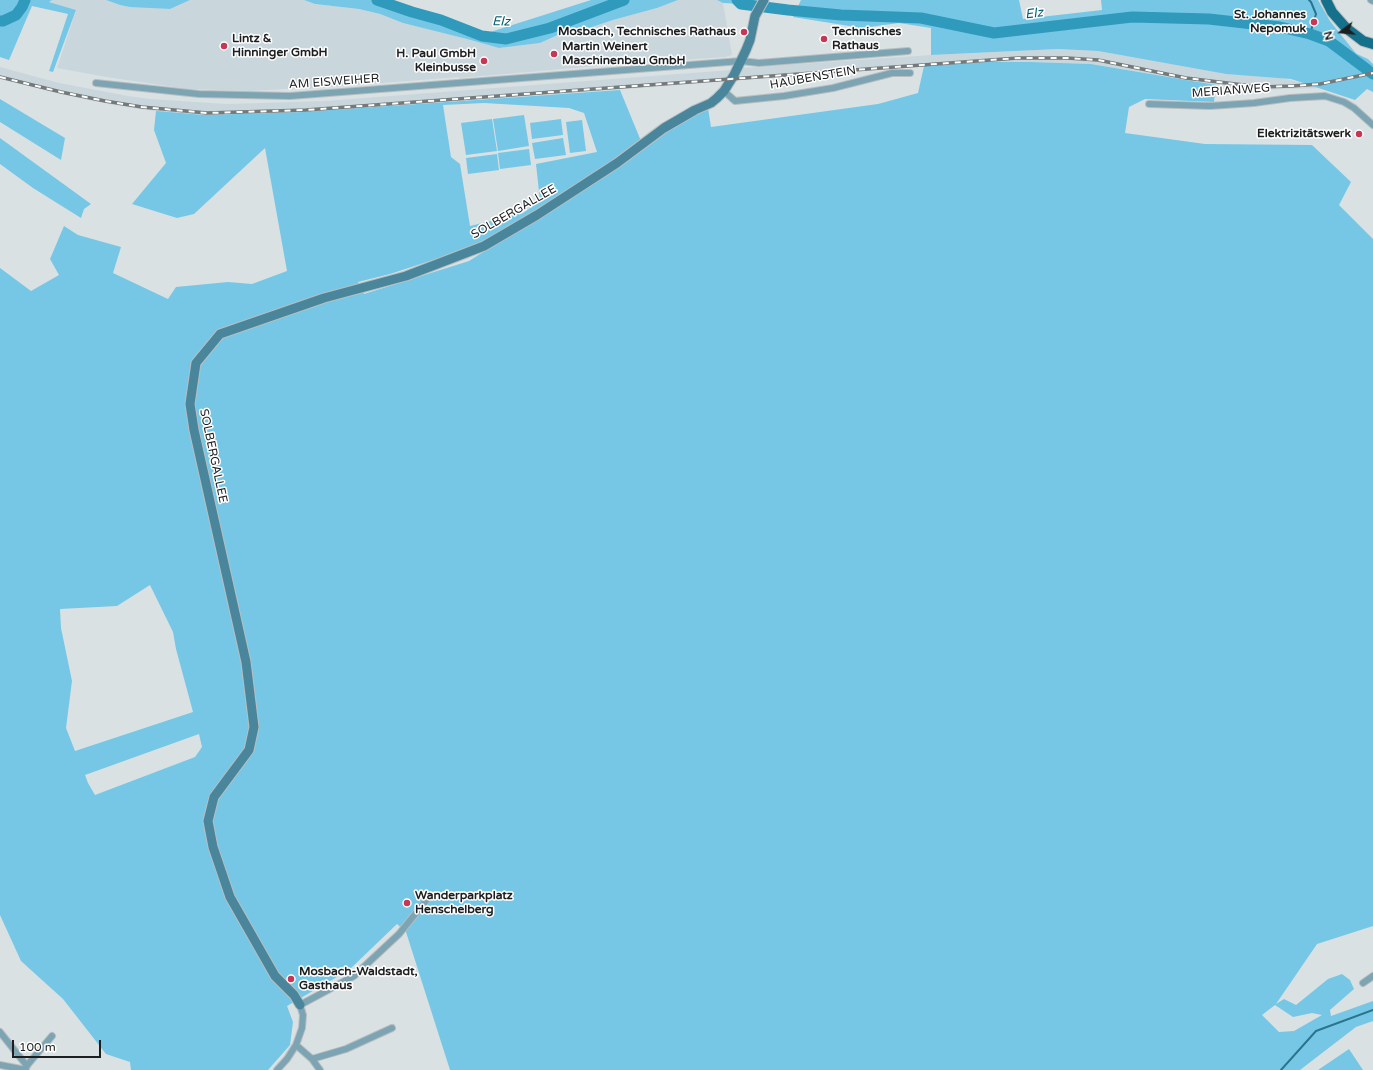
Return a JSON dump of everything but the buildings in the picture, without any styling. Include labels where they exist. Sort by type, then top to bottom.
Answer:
[{"type":"main road","points":[[1326,0],[1332,12],[1346,28],[1363,41],[1373,44]]},
{"type":"street","name":"SOLBERGALLEE","points":[[300,1004],[294,995],[275,976],[230,897],[213,847],[208,821],[214,797],[249,750],[254,728],[246,662],[194,430],[190,404],[196,363],[220,334],[324,298],[406,276],[484,246],[550,206],[617,163],[664,128],[694,110],[711,103],[724,91],[741,61],[750,40],[755,16],[764,0]]},
{"type":"street","name":"AM EISWEIHER","points":[[96,83],[199,94],[290,96],[741,61],[758,63],[908,51]]},
{"type":"street","name":"HAUBENSTEIN","points":[[724,91],[735,101],[784,96],[832,88],[892,73],[910,73]]},
{"type":"street","name":"MERIANWEG","points":[[1149,104],[1210,106],[1325,96],[1344,102],[1354,108],[1373,125]]},
{"type":"street","points":[[277,1070],[287,1059],[296,1045],[302,1028],[303,1015],[300,1004],[354,976],[399,934],[428,897]]},
{"type":"street","points":[[1363,983],[1373,976]]},
{"type":"street","points":[[312,1059],[346,1049],[392,1028]]},
{"type":"street","points":[[0,1032],[26,1068]]},
{"type":"street","points":[[26,1068],[52,1036]]},
{"type":"street","points":[[296,1045],[312,1059],[320,1070]]},
{"type":"street","points":[[0,1065],[26,1068]]},
{"type":"shaded area","points":[[0,0],[52,0],[49,2],[76,10],[53,72],[49,71],[68,14],[32,6],[9,60],[0,57]]},
{"type":"shaded area","points":[[52,0],[106,0],[120,5],[170,9],[190,0],[304,0],[315,4],[359,9],[380,14],[403,23],[431,29],[499,48],[540,43],[560,34],[577,32],[657,8],[678,0],[717,0],[723,3],[732,55],[725,57],[306,89],[250,91],[188,89],[57,68],[76,10],[49,2]]},
{"type":"shaded area","points":[[106,0],[190,0],[170,9],[130,7]]},
{"type":"shaded area","points":[[304,0],[387,0],[484,34],[591,0],[678,0],[657,8],[577,32],[560,34],[540,43],[499,48],[403,23],[380,14],[359,9],[315,4]]},
{"type":"shaded area","points":[[717,0],[748,0],[741,4],[723,3]]},
{"type":"shaded area","points":[[801,0],[1019,0],[1023,19],[1102,10],[1101,0],[1318,0],[1330,21],[1354,51],[1368,59],[1373,64],[1373,66],[1369,68],[1373,72],[1373,92],[1367,89],[1355,100],[1291,79],[1226,74],[1098,51],[1058,49],[931,55],[931,28],[899,23],[862,28],[793,17]]},
{"type":"shaded area","points":[[1058,49],[1098,51],[1226,74],[1278,77],[1323,88],[1260,90],[1216,85],[1091,64],[1030,62],[986,62],[740,80],[742,68],[931,55]]},
{"type":"shaded area","points":[[986,62],[1091,64],[1216,85],[1214,102],[1145,99],[1129,107],[1125,133],[1205,144],[1312,145],[1351,182],[1339,205],[1373,239],[1373,926],[1317,944],[1276,1004],[1284,999],[1296,1005],[1328,979],[1342,974],[1350,980],[1354,989],[1330,1010],[1331,1016],[1373,1001],[1373,1021],[1356,1027],[1300,1070],[450,1070],[406,932],[397,924],[349,970],[287,1006],[293,1022],[290,1045],[268,1070],[131,1070],[130,1062],[106,1054],[63,999],[21,961],[0,915],[0,268],[31,291],[59,275],[50,259],[64,226],[78,235],[121,247],[113,273],[168,299],[176,287],[228,282],[252,284],[287,271],[265,148],[194,214],[177,218],[132,204],[166,163],[154,130],[156,111],[204,115],[302,112],[620,90],[641,141],[615,160],[482,244],[390,274],[358,282],[364,294],[469,261],[617,167],[666,131],[708,108],[711,127],[878,104],[918,93],[924,66]],"holes":[[[484,103],[569,108],[584,113],[597,152],[536,164],[540,201],[523,213],[470,226],[460,164],[451,157],[443,105]],[[150,585],[173,632],[176,649],[193,712],[75,751],[66,728],[72,681],[61,628],[60,609],[117,606]],[[199,734],[202,747],[195,757],[95,795],[85,775]],[[1275,1005],[1293,1017],[1312,1013],[1322,1015],[1294,1031],[1279,1032],[1262,1015]]]},
{"type":"shaded area","points":[[0,67],[59,83],[128,96],[150,99],[227,104],[325,101],[730,70],[726,81],[668,86],[302,112],[204,115],[167,113],[75,97],[0,79]]},
{"type":"shaded area","points":[[0,99],[65,138],[61,160],[0,122]]},
{"type":"shaded area","points":[[524,115],[529,146],[498,151],[493,119]]},
{"type":"shaded area","points":[[492,119],[497,151],[466,155],[461,123]]},
{"type":"shaded area","points":[[561,119],[563,135],[532,139],[530,123]]},
{"type":"shaded area","points":[[582,120],[586,151],[570,153],[566,122]]},
{"type":"shaded area","points":[[0,138],[91,204],[84,209],[81,218],[33,188],[0,164]]},
{"type":"shaded area","points":[[563,138],[566,155],[535,159],[532,143]]},
{"type":"shaded area","points":[[529,149],[531,165],[500,169],[498,153]]},
{"type":"shaded area","points":[[497,154],[499,170],[468,174],[466,158]]},
{"type":"shaded area","points":[[1349,1049],[1363,1070],[1318,1070]]},
{"type":"waterway","name":"Elz","points":[[0,21],[16,15],[25,0]]},
{"type":"waterway","name":"Elz","points":[[377,0],[441,20],[482,36],[506,39],[550,28],[624,0]]},
{"type":"waterway","name":"Elz","points":[[737,0],[741,4],[788,10],[841,15],[921,18],[994,33],[1132,17],[1209,19],[1280,27],[1310,34],[1329,41],[1373,74]]},
{"type":"waterway","points":[[1309,0],[1316,14],[1310,34]]},
{"type":"waterway","points":[[1281,1070],[1316,1031],[1373,1010]]},
{"type":"railway","points":[[0,77],[105,101],[142,107],[207,113],[306,110],[1018,58],[1067,58],[1098,60],[1186,78],[1260,87],[1320,84],[1373,73]]},
{"type":"place","name":"St. Johannes Nepomuk","points":[[1314,22]]},
{"type":"place","name":"Mosbach, Technisches Rathaus","points":[[744,32]]},
{"type":"place","name":"Technisches Rathaus","points":[[824,39]]},
{"type":"place","name":"Lintz & Hinninger GmbH","points":[[224,46]]},
{"type":"place","name":"Martin Weinert Maschinenbau GmbH","points":[[554,54]]},
{"type":"place","name":"H. Paul GmbH Kleinbusse","points":[[484,61]]},
{"type":"place","name":"Elektrizitätswerk","points":[[1359,134]]},
{"type":"place","name":"Wanderparkplatz Henschelberg","points":[[407,903]]},
{"type":"place","name":"Mosbach-Waldstadt, Gasthaus","points":[[291,979]]}]
